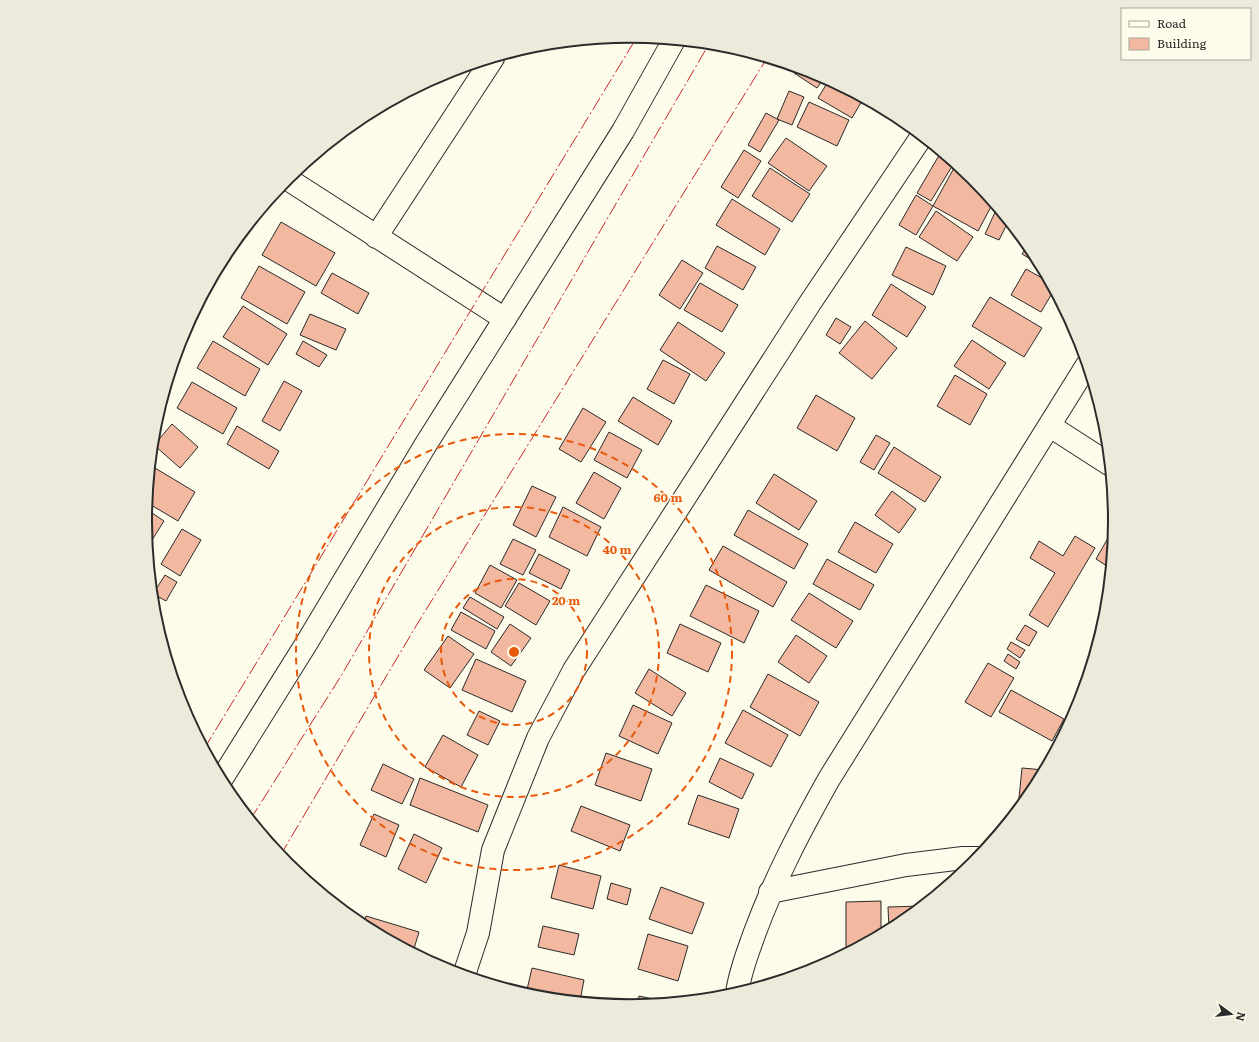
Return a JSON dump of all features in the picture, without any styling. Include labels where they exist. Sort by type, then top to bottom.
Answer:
[{"type":"street","points":[[225,774],[306,644],[426,444],[623,131],[671,45]]},
{"type":"street","points":[[376,237],[489,64]]},
{"type":"street","points":[[466,970],[478,933],[493,850],[538,738],[574,670],[810,303],[919,141]]},
{"type":"street","points":[[293,182],[505,319]]},
{"type":"street","points":[[738,987],[740,972],[770,892],[795,840],[829,779],[1050,426],[1083,370]]},
{"type":"street","points":[[1050,426],[1103,460]]},
{"type":"street","points":[[770,892],[906,865],[968,858]]},
{"type":"building","points":[[795,72],[821,83],[817,88]]},
{"type":"building","points":[[826,85],[861,103],[852,118],[818,98]]},
{"type":"building","points":[[789,91],[804,97],[792,125],[777,119]]},
{"type":"building","points":[[809,102],[849,120],[837,146],[797,127]]},
{"type":"building","points":[[766,113],[779,120],[760,152],[748,145]]},
{"type":"building","points":[[786,138],[827,166],[809,191],[768,163]]},
{"type":"building","points":[[744,150],[761,161],[738,198],[721,187]]},
{"type":"building","points":[[938,157],[951,168],[931,201],[917,193]]},
{"type":"building","points":[[770,168],[810,194],[792,222],[752,196]]},
{"type":"building","points":[[953,170],[990,208],[978,231],[933,206]]},
{"type":"building","points":[[916,195],[933,206],[916,235],[899,225]]},
{"type":"building","points":[[732,199],[780,229],[765,255],[716,225]]},
{"type":"building","points":[[936,211],[973,237],[957,261],[919,237]]},
{"type":"building","points":[[995,213],[1006,226],[999,240],[985,234]]},
{"type":"building","points":[[281,222],[335,253],[316,286],[262,255]]},
{"type":"building","points":[[717,246],[756,267],[743,290],[705,268]]},
{"type":"building","points":[[906,247],[946,266],[933,295],[892,275]]},
{"type":"building","points":[[1024,251],[1029,258],[1022,254]]},
{"type":"building","points":[[682,260],[703,273],[680,309],[659,295]]},
{"type":"building","points":[[259,266],[305,292],[287,324],[241,298]]},
{"type":"building","points":[[1026,269],[1040,277],[1050,296],[1041,312],[1011,295]]},
{"type":"building","points":[[332,273],[369,293],[358,314],[321,293]]},
{"type":"building","points":[[700,283],[738,305],[722,332],[684,310]]},
{"type":"building","points":[[891,284],[926,307],[907,337],[872,315]]},
{"type":"building","points":[[990,297],[1042,328],[1024,357],[972,326]]},
{"type":"building","points":[[243,306],[287,334],[268,365],[223,337]]},
{"type":"building","points":[[310,314],[346,329],[336,350],[300,335]]},
{"type":"building","points":[[836,318],[851,327],[840,344],[826,335]]},
{"type":"building","points":[[865,321],[897,348],[872,379],[839,353]]},
{"type":"building","points":[[678,322],[725,353],[706,381],[660,350]]},
{"type":"building","points":[[972,340],[1006,363],[989,389],[954,366]]},
{"type":"building","points":[[213,341],[260,369],[245,396],[197,368]]},
{"type":"building","points":[[303,341],[327,355],[319,367],[296,354]]},
{"type":"building","points":[[663,360],[690,374],[674,404],[647,389]]},
{"type":"building","points":[[955,375],[987,394],[970,425],[937,406]]},
{"type":"building","points":[[284,381],[302,391],[280,431],[262,421]]},
{"type":"building","points":[[192,382],[237,408],[223,434],[177,408]]},
{"type":"building","points":[[816,395],[855,418],[837,451],[797,428]]},
{"type":"building","points":[[633,397],[672,421],[658,445],[618,421]]},
{"type":"building","points":[[583,408],[606,422],[581,462],[559,449]]},
{"type":"building","points":[[172,424],[198,447],[180,468],[158,448],[159,439]]},
{"type":"building","points":[[237,426],[279,451],[269,469],[227,444]]},
{"type":"building","points":[[609,432],[642,450],[627,478],[594,460]]},
{"type":"building","points":[[876,435],[890,443],[874,470],[860,462]]},
{"type":"building","points":[[894,447],[941,477],[925,502],[878,473]]},
{"type":"building","points":[[155,468],[195,492],[178,521],[152,506]]},
{"type":"building","points":[[594,472],[621,488],[604,519],[576,503]]},
{"type":"building","points":[[774,474],[817,501],[799,530],[756,503]]},
{"type":"building","points":[[532,486],[556,497],[536,537],[513,525]]},
{"type":"building","points":[[892,491],[916,509],[899,533],[875,515]]},
{"type":"building","points":[[563,507],[601,527],[587,556],[549,537]]},
{"type":"building","points":[[748,510],[808,544],[794,569],[734,535]]},
{"type":"building","points":[[152,513],[164,521],[153,539]]},
{"type":"building","points":[[855,522],[893,544],[876,573],[838,552]]},
{"type":"building","points":[[182,529],[201,540],[180,576],[161,564]]},
{"type":"building","points":[[1075,536],[1095,548],[1048,627],[1029,615],[1055,573],[1030,558],[1039,541],[1063,556]]},
{"type":"building","points":[[513,539],[536,550],[523,575],[500,564]]},
{"type":"building","points":[[1107,540],[1105,565],[1096,559]]},
{"type":"building","points":[[723,546],[787,582],[773,607],[709,570]]},
{"type":"building","points":[[539,554],[570,570],[561,589],[529,573]]},
{"type":"building","points":[[827,559],[874,585],[860,610],[813,584]]},
{"type":"building","points":[[490,565],[517,580],[501,608],[475,593]]},
{"type":"building","points":[[165,575],[177,582],[166,601],[158,597],[157,588]]},
{"type":"building","points":[[519,583],[550,601],[536,625],[505,606]]},
{"type":"building","points":[[706,585],[759,611],[744,643],[690,616]]},
{"type":"building","points":[[809,593],[853,621],[836,648],[791,620]]},
{"type":"building","points":[[470,597],[504,617],[497,629],[463,608]]},
{"type":"building","points":[[461,612],[495,631],[486,649],[451,630]]},
{"type":"building","points":[[510,624],[531,638],[511,666],[491,652]]},
{"type":"building","points":[[680,624],[721,643],[708,672],[667,653]]},
{"type":"building","points":[[1025,625],[1037,632],[1029,646],[1016,639]]},
{"type":"building","points":[[796,635],[827,656],[809,683],[778,662]]},
{"type":"building","points":[[448,636],[474,654],[450,688],[424,670]]},
{"type":"building","points":[[1011,642],[1025,650],[1020,658],[1007,649]]},
{"type":"building","points":[[1008,654],[1020,662],[1016,669],[1004,661]]},
{"type":"building","points":[[476,659],[526,681],[512,712],[462,690]]},
{"type":"building","points":[[988,663],[1014,678],[991,717],[965,702]]},
{"type":"building","points":[[649,669],[686,693],[672,716],[635,693]]},
{"type":"building","points":[[768,674],[819,702],[800,736],[750,707]]},
{"type":"building","points":[[1011,690],[1064,719],[1052,741],[999,712]]},
{"type":"building","points":[[633,705],[672,723],[658,754],[619,736]]},
{"type":"building","points":[[743,710],[788,735],[771,767],[725,743]]},
{"type":"building","points":[[479,711],[500,721],[488,745],[467,735]]},
{"type":"building","points":[[443,735],[478,755],[461,787],[425,767]]},
{"type":"building","points":[[606,753],[652,769],[641,801],[595,785]]},
{"type":"building","points":[[720,758],[754,774],[742,799],[709,782]]},
{"type":"building","points":[[383,764],[414,779],[402,804],[371,790]]},
{"type":"building","points":[[1022,768],[1037,769],[1027,787],[1019,798]]},
{"type":"building","points":[[420,778],[488,805],[478,832],[410,805]]},
{"type":"building","points":[[698,795],[739,809],[729,838],[688,824]]},
{"type":"building","points":[[581,806],[630,825],[620,851],[571,831]]},
{"type":"building","points":[[374,814],[399,825],[386,857],[360,845]]},
{"type":"building","points":[[414,834],[442,848],[426,883],[398,869]]},
{"type":"building","points":[[559,865],[601,876],[593,909],[551,898]]},
{"type":"building","points":[[611,883],[631,889],[627,905],[607,899]]},
{"type":"building","points":[[661,887],[704,903],[692,934],[649,919]]},
{"type":"building","points":[[881,901],[881,927],[846,947],[846,902]]},
{"type":"building","points":[[911,906],[889,922],[888,907]]},
{"type":"building","points":[[366,916],[419,932],[414,948],[390,935],[365,919]]},
{"type":"building","points":[[543,926],[579,934],[574,955],[538,947]]},
{"type":"building","points":[[648,934],[688,946],[678,981],[638,969]]},
{"type":"building","points":[[532,968],[584,980],[581,996],[527,988]]},
{"type":"building","points":[[639,996],[650,998],[638,999]]},
{"type":"power","points":[[207,744],[633,43]]},
{"type":"power","points":[[253,815],[341,676],[706,49]]},
{"type":"power","points":[[283,850],[416,626],[764,62]]}]
